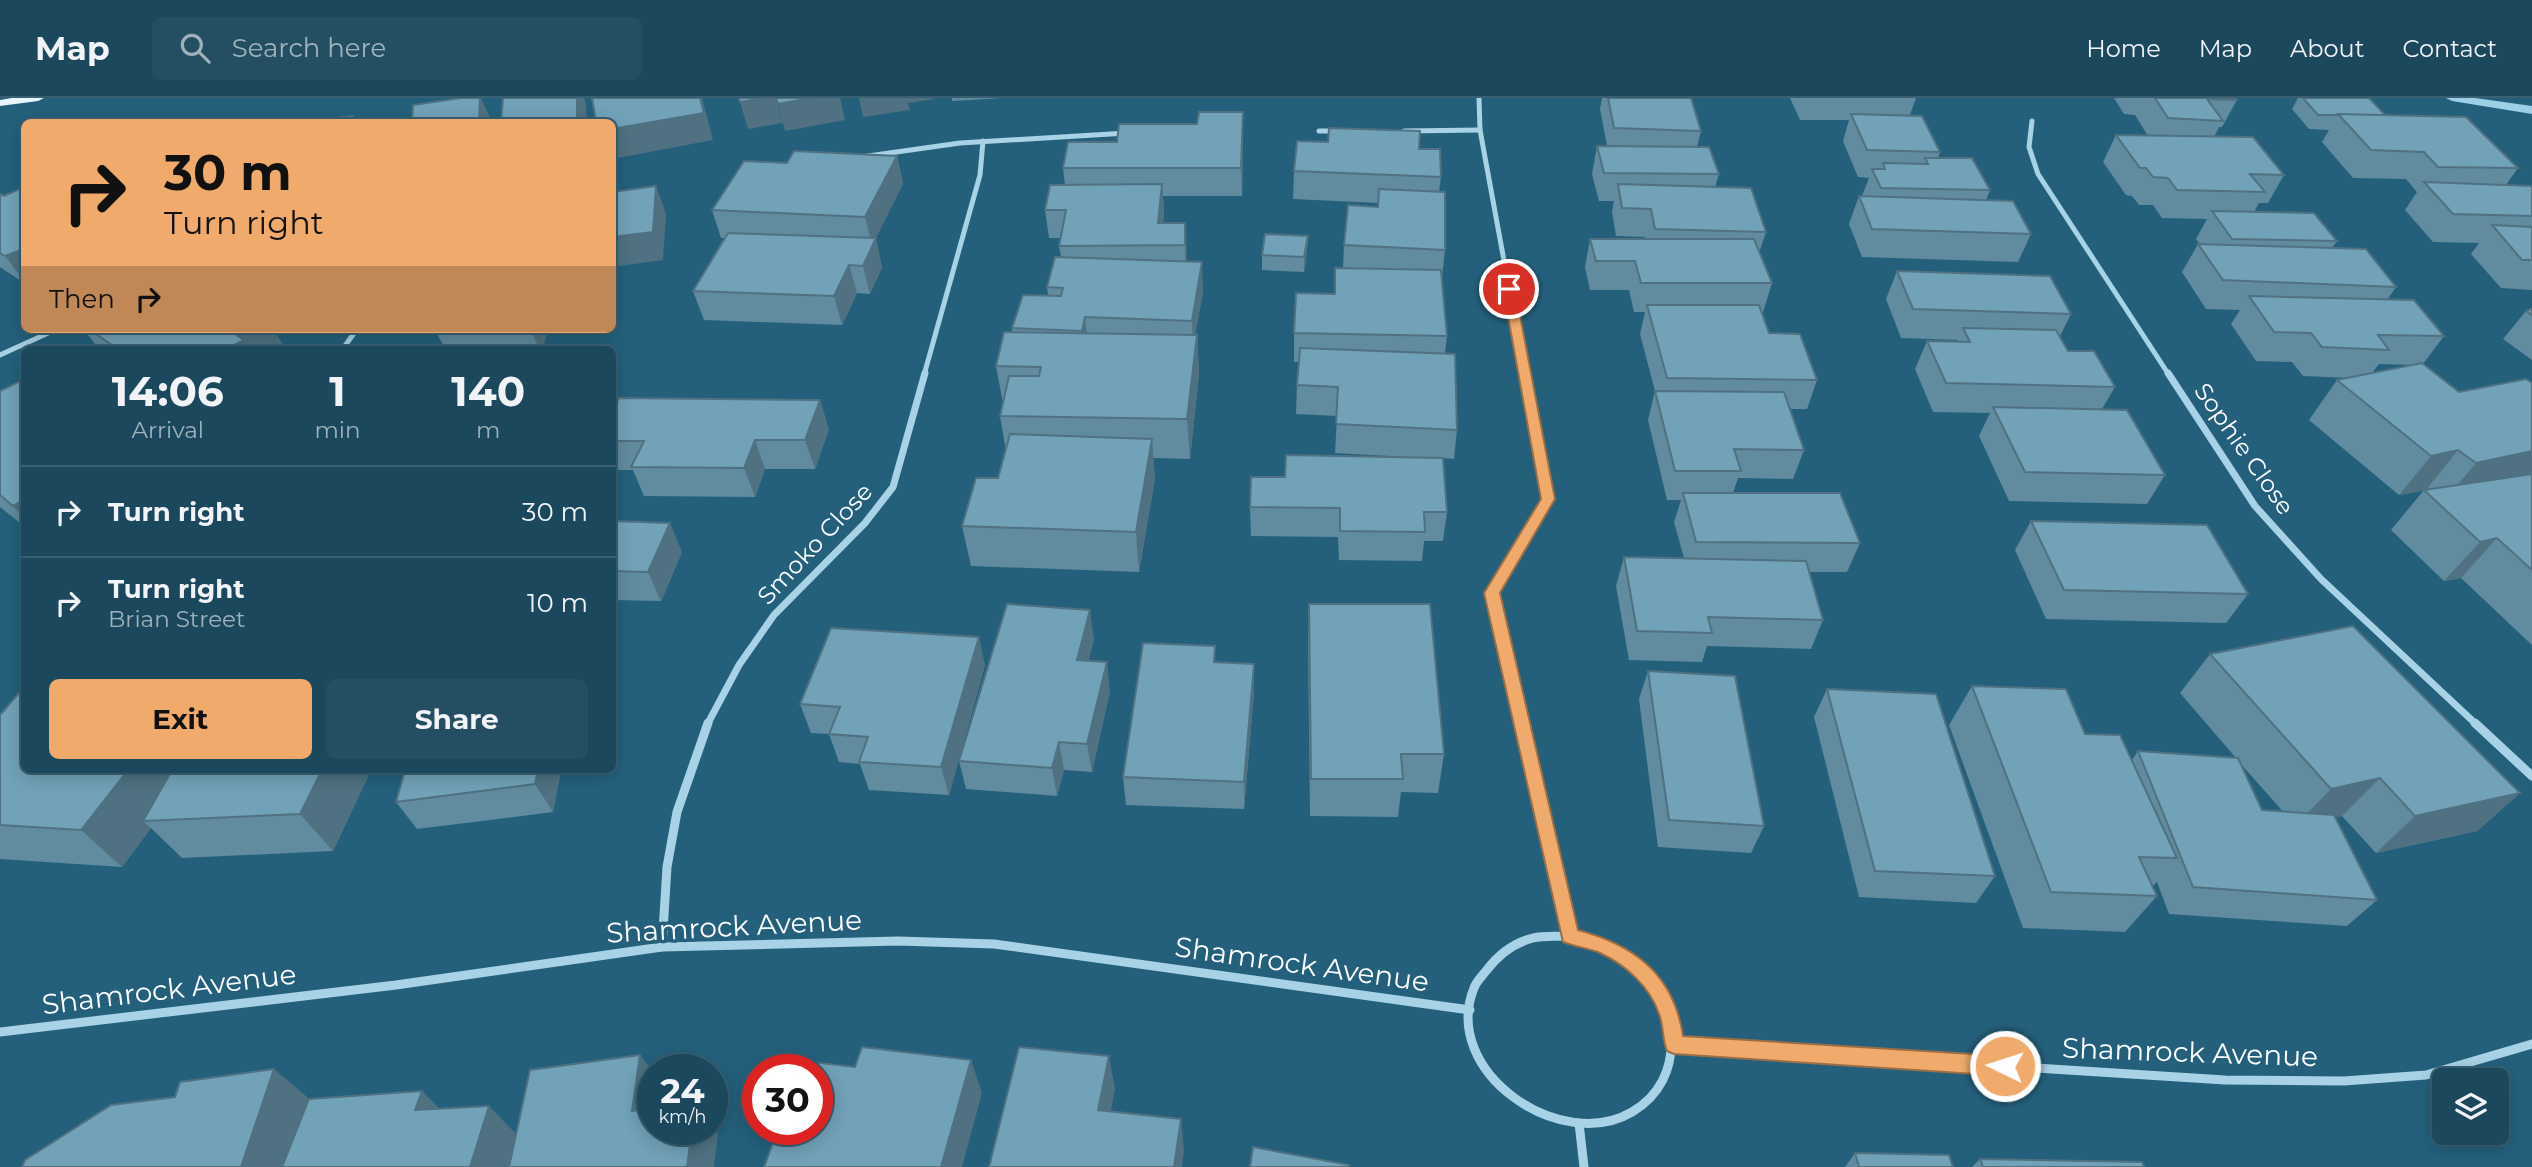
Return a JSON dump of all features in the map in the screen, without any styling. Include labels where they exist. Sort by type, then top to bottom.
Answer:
[{"type":"main road","points":[[0,103],[38,98]]},
{"type":"street","points":[[1479,98],[1480,130],[1548,499],[1492,593],[1570,936]]},
{"type":"street","name":"Sophie Close","points":[[2032,121],[2028,147],[2038,174],[2255,506],[2320,579],[2532,776]]},
{"type":"street","points":[[1399,131],[1480,130]]},
{"type":"street","points":[[1319,131],[1346,131]]},
{"type":"street","points":[[858,157],[911,148],[983,141],[1134,133]]},
{"type":"street","name":"Smoko Close","points":[[662,947],[671,842],[683,790],[703,739],[736,671],[776,613],[853,539],[876,514],[894,487],[980,175],[983,141]]},
{"type":"street","points":[[0,355],[48,333]]},
{"type":"street","points":[[1570,936],[1603,945],[1634,963],[1656,987],[1670,1015],[1674,1045],[1668,1074],[1652,1098],[1627,1116],[1595,1124],[1562,1122],[1530,1110],[1501,1089],[1479,1060],[1469,1028],[1471,1010],[1472,996],[1485,969],[1507,949],[1536,937],[1570,936]]},
{"type":"street","name":"Shamrock Avenue","points":[[0,1032],[396,985],[662,947],[898,941],[995,944],[1471,1010]]},
{"type":"street","name":"Shamrock Avenue","points":[[1674,1045],[2225,1080],[2344,1081],[2426,1075],[2532,1044]]},
{"type":"street","points":[[1579,1123],[1584,1167]]},
{"type":"building","points":[[480,98],[479,119],[412,119],[413,105]]},
{"type":"building","points":[[503,98],[577,98],[577,119],[501,119]]},
{"type":"building","points":[[592,98],[700,98],[704,113],[616,128],[616,119],[596,119]]},
{"type":"building","points":[[739,98],[765,98],[740,102]]},
{"type":"building","points":[[776,98],[810,98],[778,104]]},
{"type":"building","points":[[1608,98],[1691,98],[1701,131],[1614,128]]},
{"type":"building","points":[[2155,98],[2236,98],[2237,100],[2207,99],[2223,121],[2168,118]]},
{"type":"building","points":[[2303,98],[2369,98],[2385,115],[2318,115]]},
{"type":"building","points":[[1199,112],[1243,112],[1241,168],[1063,168],[1068,142],[1117,142],[1119,124],[1197,124]]},
{"type":"building","points":[[1851,114],[1922,116],[1940,152],[1867,150]]},
{"type":"building","points":[[2338,114],[2466,117],[2518,168],[2438,167],[2424,152],[2371,150]]},
{"type":"building","points":[[353,116],[352,119],[330,119]]},
{"type":"building","points":[[1329,128],[1420,131],[1419,149],[1440,149],[1441,177],[1294,171],[1297,141],[1328,142]]},
{"type":"building","points":[[2116,135],[2253,137],[2284,175],[2250,174],[2265,192],[2177,190],[2168,178],[2153,177],[2146,168],[2140,168]]},
{"type":"building","points":[[1597,146],[1709,147],[1719,174],[1604,173]]},
{"type":"building","points":[[794,151],[897,156],[865,217],[712,210],[744,161],[787,163]]},
{"type":"building","points":[[1925,158],[1972,158],[1990,190],[1881,188],[1872,169],[1885,169],[1883,163],[1928,164]]},
{"type":"building","points":[[2424,182],[2532,186],[2532,216],[2453,214]]},
{"type":"building","points":[[1162,184],[1158,223],[1185,223],[1185,245],[1059,246],[1066,210],[1045,210],[1050,185]]},
{"type":"building","points":[[1618,184],[1751,188],[1766,232],[1655,229],[1651,209],[1622,208]]},
{"type":"building","points":[[656,186],[653,232],[616,237],[616,191]]},
{"type":"building","points":[[21,188],[21,250],[5,256],[0,253],[0,194],[4,196]]},
{"type":"building","points":[[1379,189],[1445,192],[1445,250],[1344,245],[1348,205],[1378,207]]},
{"type":"building","points":[[1859,196],[2013,201],[2031,234],[1872,229]]},
{"type":"building","points":[[2212,211],[2314,213],[2337,241],[2232,239]]},
{"type":"building","points":[[2492,225],[2532,227],[2532,260],[2522,260]]},
{"type":"building","points":[[728,233],[876,238],[863,266],[849,265],[834,296],[693,291]]},
{"type":"building","points":[[1265,234],[1308,236],[1304,257],[1262,255]]},
{"type":"building","points":[[1590,239],[1754,239],[1772,283],[1641,283],[1635,261],[1596,261]]},
{"type":"building","points":[[2198,244],[2366,249],[2396,287],[2223,280]]},
{"type":"building","points":[[1055,257],[1202,262],[1192,321],[1085,317],[1082,331],[1012,328],[1023,295],[1061,296],[1063,288],[1047,287]]},
{"type":"building","points":[[1335,268],[1441,270],[1447,336],[1294,333],[1296,293],[1335,294]]},
{"type":"building","points":[[1897,271],[2050,276],[2071,314],[1913,309]]},
{"type":"building","points":[[2249,296],[2414,300],[2444,336],[2378,335],[2389,350],[2322,347],[2311,333],[2274,332]]},
{"type":"building","points":[[1647,305],[1759,305],[1769,333],[1800,334],[1817,380],[1667,378]]},
{"type":"building","points":[[1963,328],[2056,330],[2068,351],[2094,351],[2115,387],[1946,383],[1927,341],[1970,342]]},
{"type":"building","points":[[1004,332],[1197,335],[1187,419],[1000,416],[1009,376],[1039,376],[1041,367],[996,366]]},
{"type":"building","points":[[95,333],[237,333],[244,340],[232,346],[113,346]]},
{"type":"building","points":[[1300,348],[1455,354],[1457,430],[1336,424],[1338,387],[1297,385]]},
{"type":"building","points":[[2422,363],[2459,392],[2526,379],[2532,383],[2532,451],[2476,463],[2458,450],[2431,456],[2337,380]]},
{"type":"building","points":[[21,380],[21,502],[13,506],[0,495],[0,391]]},
{"type":"building","points":[[1655,391],[1784,392],[1804,450],[1734,449],[1741,471],[1675,471]]},
{"type":"building","points":[[619,398],[820,400],[805,440],[755,440],[744,468],[631,467],[644,441],[616,441],[616,404]]},
{"type":"building","points":[[1993,407],[2127,410],[2165,475],[2025,472]]},
{"type":"building","points":[[1010,434],[1152,439],[1136,532],[962,526],[976,478],[998,478]]},
{"type":"building","points":[[1286,455],[1443,458],[1447,512],[1424,512],[1425,532],[1340,531],[1340,508],[1250,507],[1251,477],[1285,477]]},
{"type":"building","points":[[2532,474],[2532,570],[2497,538],[2480,542],[2424,490]]},
{"type":"building","points":[[1683,493],[1840,493],[1860,543],[1696,542]]},
{"type":"building","points":[[616,521],[670,523],[648,572],[616,571]]},
{"type":"building","points":[[2031,521],[2207,525],[2248,594],[2064,590]]},
{"type":"building","points":[[1624,557],[1806,561],[1823,620],[1708,617],[1712,633],[1637,631]]},
{"type":"building","points":[[1007,604],[1090,610],[1077,660],[1107,662],[1087,744],[1059,742],[1052,768],[959,761]]},
{"type":"building","points":[[1309,604],[1430,604],[1444,754],[1401,754],[1403,779],[1311,779]]},
{"type":"building","points":[[2353,626],[2520,793],[2415,816],[2380,778],[2331,789],[2210,654]]},
{"type":"building","points":[[831,628],[979,637],[941,767],[859,762],[868,737],[829,734],[840,707],[800,704]]},
{"type":"building","points":[[1143,643],[1215,646],[1214,662],[1254,664],[1244,782],[1123,777]]},
{"type":"building","points":[[1648,671],[1735,676],[1764,826],[1669,820]]},
{"type":"building","points":[[1972,686],[2066,689],[2085,734],[2120,735],[2177,858],[2139,857],[2157,896],[2051,892]]},
{"type":"building","points":[[1827,689],[1936,694],[1995,876],[1875,871]]},
{"type":"building","points":[[21,690],[21,773],[126,773],[81,830],[0,825],[0,715]]},
{"type":"building","points":[[2138,751],[2238,758],[2262,810],[2334,815],[2377,900],[2193,887]]},
{"type":"building","points":[[170,773],[320,773],[300,814],[143,821]]},
{"type":"building","points":[[404,773],[537,773],[535,784],[396,802]]},
{"type":"building","points":[[862,1047],[971,1060],[941,1167],[764,1167],[772,1145],[833,1145],[833,1064],[855,1067]]},
{"type":"building","points":[[1019,1047],[1109,1056],[1098,1110],[1181,1119],[1174,1167],[989,1167]]},
{"type":"building","points":[[637,1055],[632,1111],[637,1110],[637,1145],[690,1145],[687,1167],[509,1167],[530,1070]]},
{"type":"building","points":[[274,1069],[241,1167],[22,1167],[25,1160],[111,1105],[175,1097],[180,1082]]},
{"type":"building","points":[[422,1091],[415,1110],[489,1106],[470,1167],[282,1167],[309,1099]]},
{"type":"building","points":[[1253,1147],[1349,1165],[1250,1167]]},
{"type":"building","points":[[1855,1153],[1949,1155],[1953,1167],[1859,1167]]},
{"type":"building","points":[[1980,1159],[2142,1162],[2144,1167],[1983,1167]]},
{"type":"waterway","points":[[2452,98],[2532,110]]},
{"type":"route","points":[[1509,289],[1548,499],[1492,593],[1570,936],[1603,945],[1634,963],[1656,987],[1670,1015],[1674,1045],[2005,1066]]}]
